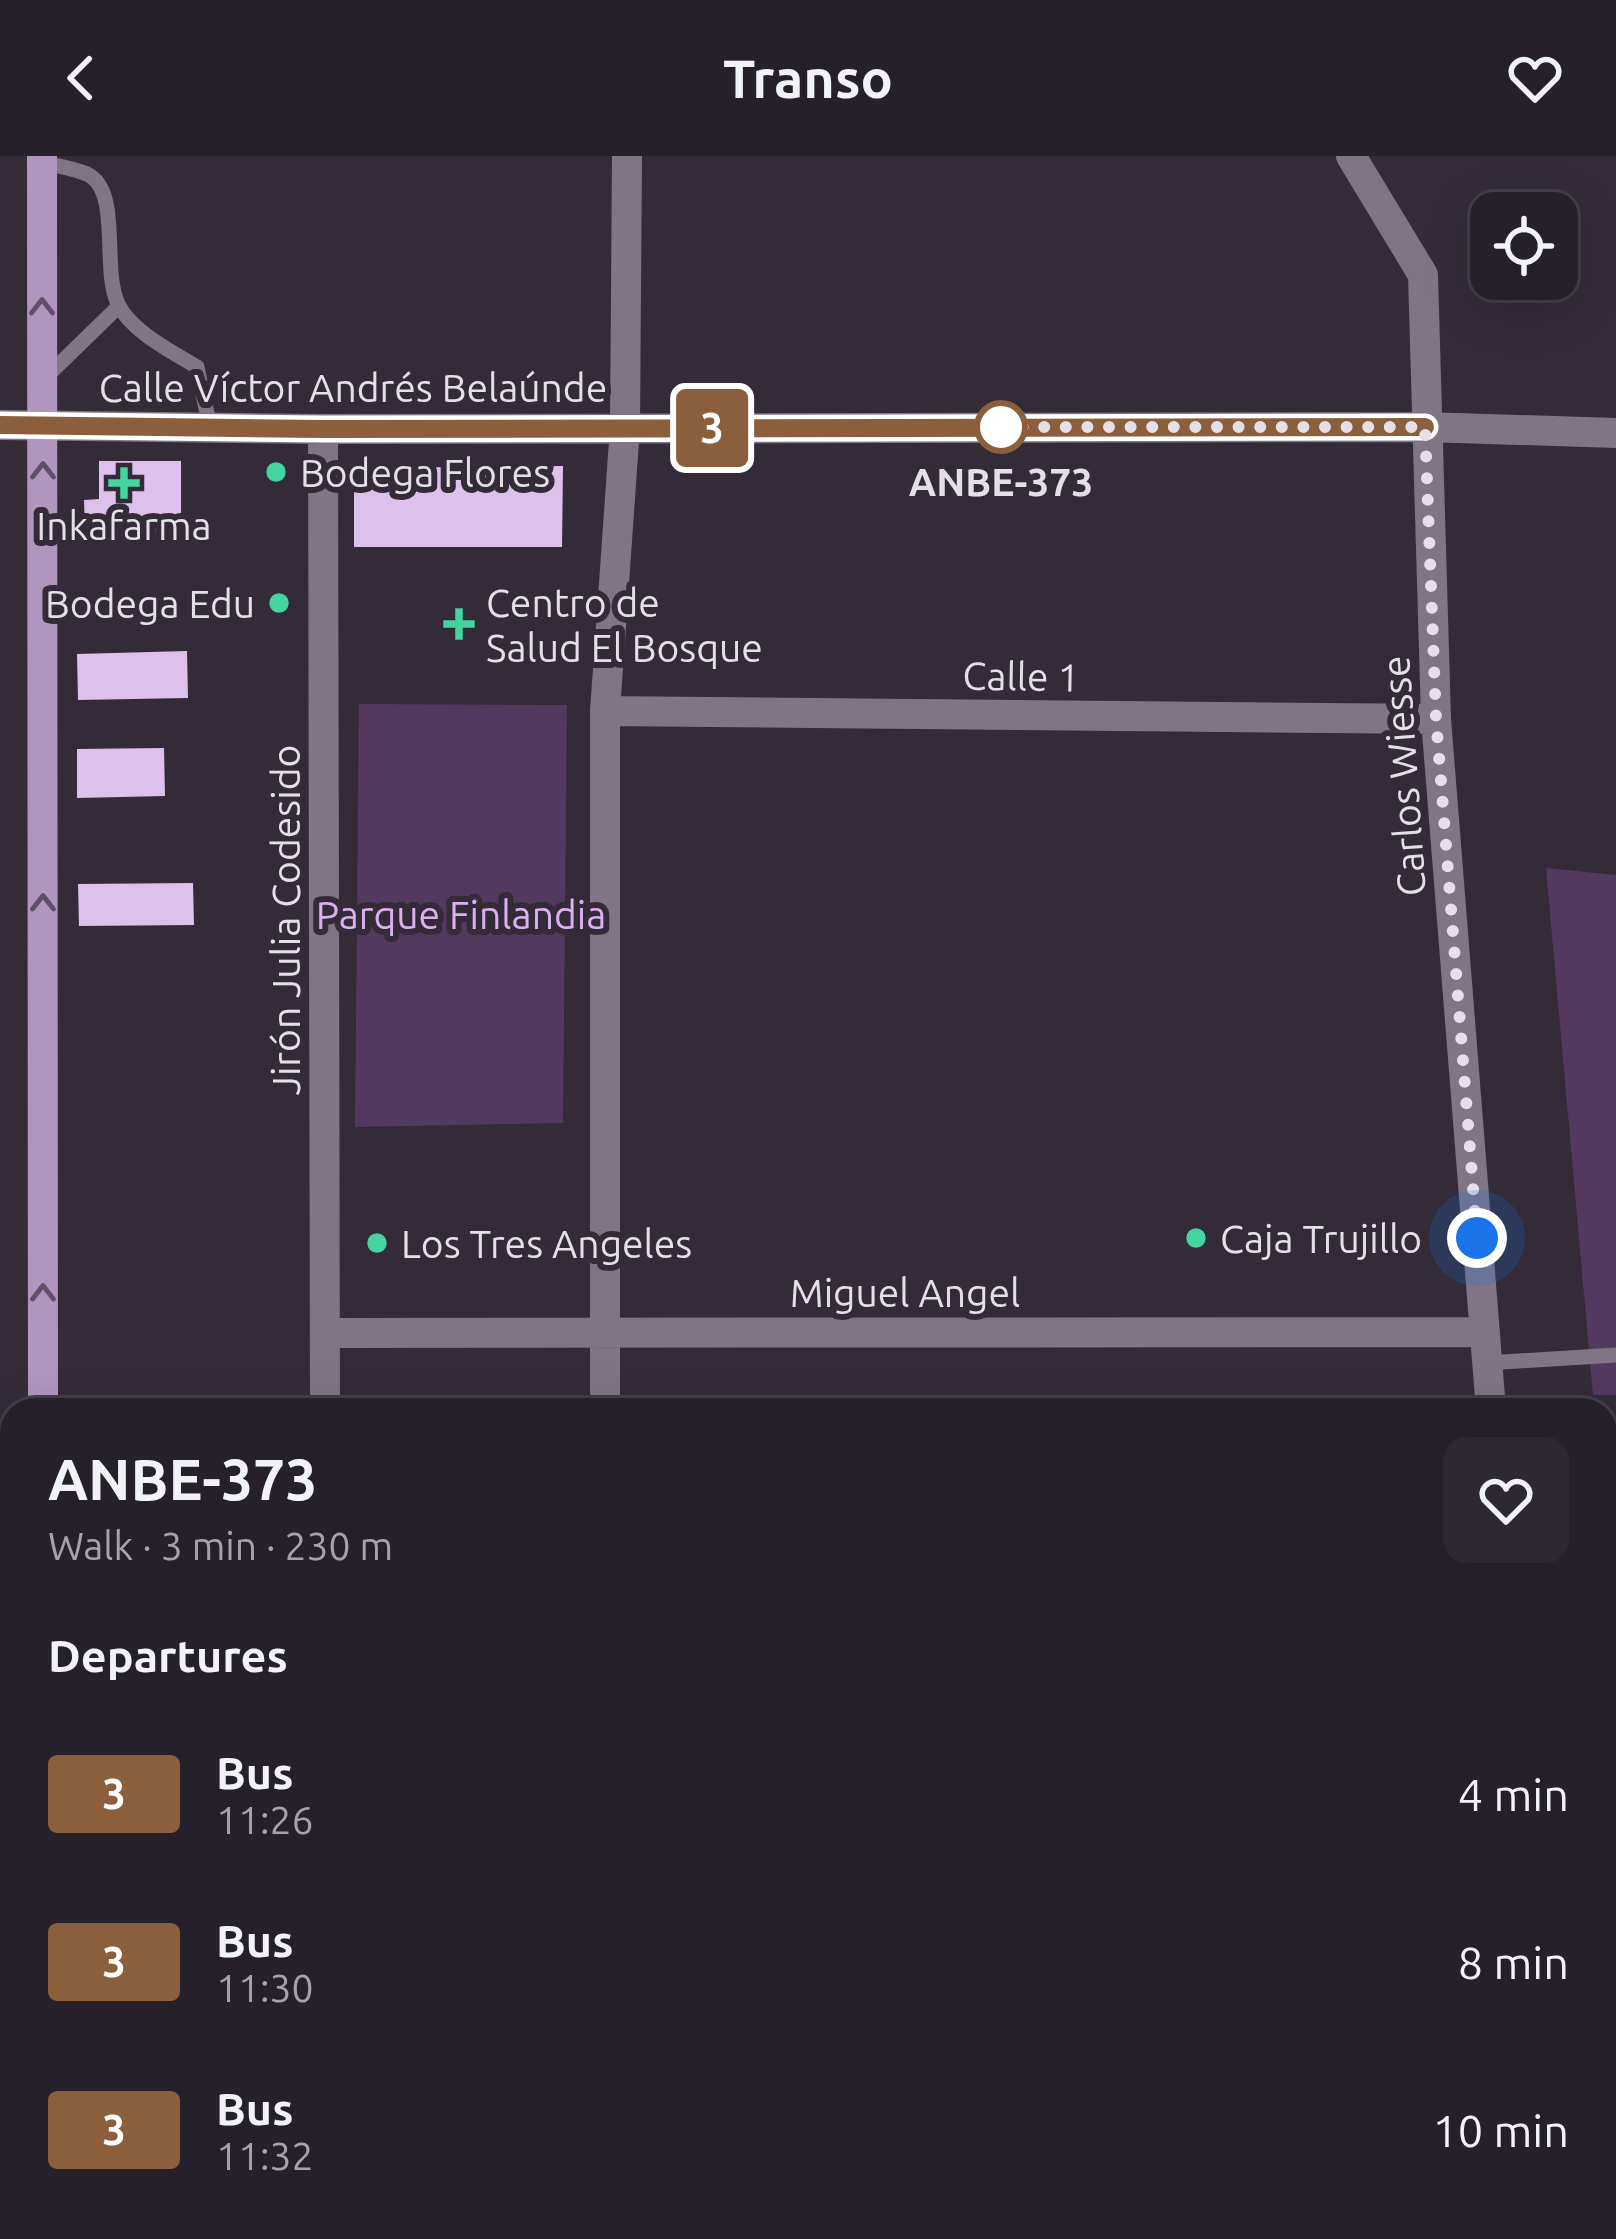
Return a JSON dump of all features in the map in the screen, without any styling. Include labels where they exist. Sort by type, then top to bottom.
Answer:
[{"type":"main road","points":[[42,159],[44,1398]]},
{"type":"street","points":[[605,1398],[604,711],[625,428],[627,156]]},
{"type":"street","name":"Carlos Wiesse","points":[[1351,156],[1423,275],[1436,718],[1490,1398]]},
{"type":"street","name":"Calle Víctor Andrés Belaúnde","points":[[0,425],[1425,427],[1616,434]]},
{"type":"street","name":"Jirón Julia Codesido","points":[[323,429],[325,1398]]},
{"type":"street","name":"Calle 1","points":[[604,711],[1436,718]]},
{"type":"street","name":"Miguel Angel","points":[[326,1333],[604,1331],[1486,1348]]},
{"type":"lane","points":[[42,159],[89,175],[102,186],[109,213],[107,261],[118,306],[150,338],[197,368],[210,427]]},
{"type":"lane","points":[[42,381],[118,306]]},
{"type":"lane","points":[[1486,1348],[1616,1355]]},
{"type":"green space","name":"Parque Finlandia","points":[[359,704],[567,705],[563,1123],[355,1127]]},
{"type":"green space","points":[[1546,868],[1616,875],[1616,1395],[1593,1395]]},
{"type":"building","points":[[99,461],[181,461],[181,532],[85,533],[84,500],[99,499]]},
{"type":"building","points":[[563,466],[562,547],[354,547],[354,468]]},
{"type":"building","points":[[187,651],[188,698],[78,700],[77,654]]},
{"type":"building","points":[[164,748],[165,796],[77,798],[77,749]]},
{"type":"building","points":[[193,883],[194,925],[79,926],[78,884]]},
{"type":"bus line","name":"3","points":[[0,425],[1425,427]]},
{"type":"place","name":"ANBE-373","points":[[1001,427]]},
{"type":"place","name":"Bodega Flores","points":[[276,472]]},
{"type":"place","name":"Inkafarma","points":[[124,483]]},
{"type":"place","name":"Bodega Edu","points":[[279,603]]},
{"type":"place","name":"Centro de Salud El Bosque","points":[[459,624]]},
{"type":"place","name":"Caja Trujillo","points":[[1196,1238]]},
{"type":"place","name":"Los Tres Angeles","points":[[377,1243]]},
{"type":"route","points":[[1001,427],[1425,427],[1436,718],[1477,1238]]}]
